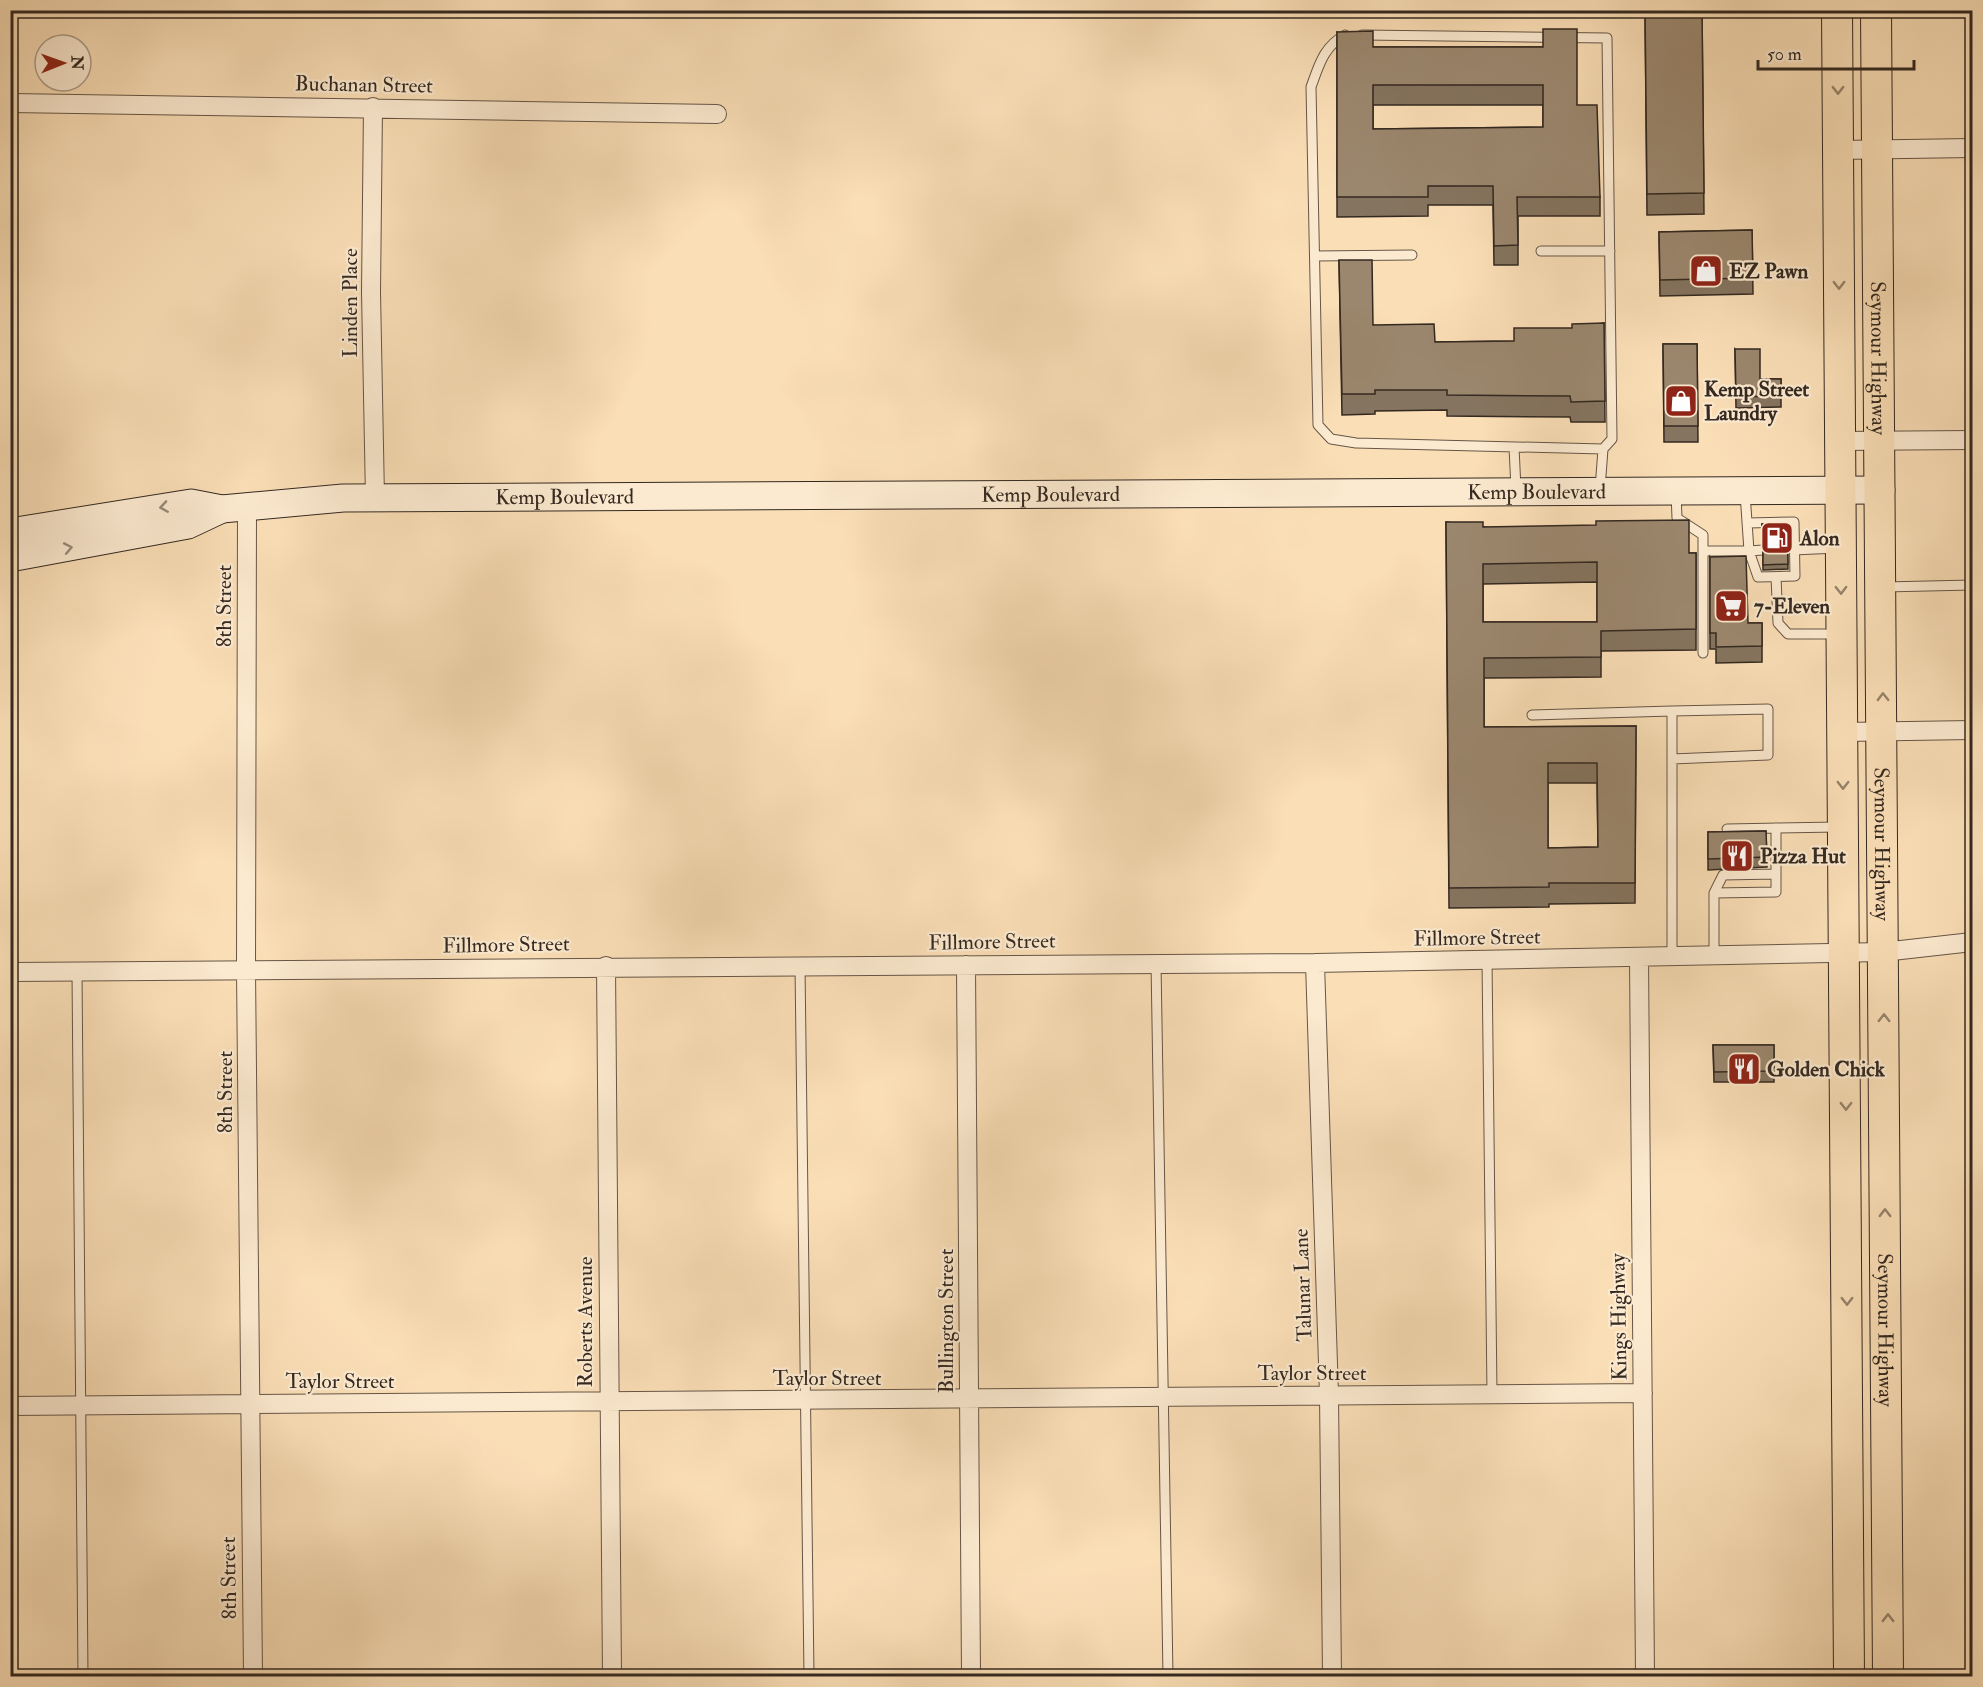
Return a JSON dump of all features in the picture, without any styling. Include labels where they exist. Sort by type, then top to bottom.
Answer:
[{"type":"main road","name":"Seymour Highway","points":[[1837,10],[1849,1677]]},
{"type":"main road","name":"Seymour Highway","points":[[1876,10],[1881,441],[1888,1677]]},
{"type":"main road","name":"Kemp Boulevard","points":[[10,532],[191,503],[234,508],[375,498],[1881,490]]},
{"type":"main road","name":"Kemp Boulevard","points":[[10,558],[188,525],[234,508]]},
{"type":"main road","points":[[1848,1388],[1886,1388]]},
{"type":"street","name":"Buchanan Street","points":[[10,103],[717,114]]},
{"type":"street","name":"Linden Place","points":[[373,108],[371,292],[375,498]]},
{"type":"street","points":[[1838,150],[1972,148]]},
{"type":"street","points":[[1840,441],[1972,440]]},
{"type":"street","name":"8th Street","points":[[234,508],[246,970],[253,1677]]},
{"type":"street","points":[[1843,732],[1972,730]]},
{"type":"street","name":"Fillmore Street","points":[[10,972],[606,966],[1315,963],[1883,952],[1972,942]]},
{"type":"street","name":"Kings Highway","points":[[1639,958],[1645,1677]]},
{"type":"street","name":"Talunar Lane","points":[[1315,963],[1329,1395],[1332,1677]]},
{"type":"street","name":"Bullington Street","points":[[966,965],[971,1677]]},
{"type":"street","name":"Roberts Avenue","points":[[606,966],[612,1677]]},
{"type":"street","name":"Taylor Street","points":[[10,1406],[1643,1393]]},
{"type":"lane","points":[[1599,492],[1604,449],[1612,438],[1607,38],[1344,35],[1322,55],[1311,87],[1318,425],[1331,439],[1356,443],[1604,449]]},
{"type":"lane","points":[[1541,251],[1610,251]]},
{"type":"lane","points":[[1315,256],[1412,255]]},
{"type":"lane","points":[[1514,447],[1516,492]]},
{"type":"lane","points":[[1745,490],[1749,551],[1758,577],[1795,576],[1794,522],[1748,523]]},
{"type":"lane","points":[[1676,491],[1677,519],[1703,535],[1703,653]]},
{"type":"lane","points":[[1794,550],[1840,548]]},
{"type":"lane","points":[[1702,551],[1762,550]]},
{"type":"lane","points":[[1776,577],[1778,623],[1788,634],[1842,634]]},
{"type":"lane","points":[[1881,586],[1972,585]]},
{"type":"lane","points":[[1532,715],[1768,709],[1768,755],[1672,759]]},
{"type":"lane","points":[[1671,711],[1672,957]]},
{"type":"lane","points":[[1727,829],[1844,827]]},
{"type":"lane","points":[[1714,893],[1776,892],[1776,828]]},
{"type":"lane","points":[[1714,956],[1714,893],[1723,875],[1776,874]]},
{"type":"lane","points":[[1487,960],[1492,1394]]},
{"type":"lane","points":[[1156,963],[1168,1677]]},
{"type":"lane","points":[[800,966],[809,1677]]},
{"type":"lane","points":[[77,972],[83,1677]]},
{"type":"building","points":[[1645,10],[1702,10],[1704,193],[1647,194]]},
{"type":"building","points":[[1543,29],[1577,29],[1577,105],[1597,105],[1600,197],[1517,197],[1518,245],[1494,246],[1493,186],[1428,186],[1428,197],[1337,197],[1337,32],[1373,31],[1373,47],[1543,47]],"holes":[[[1373,85],[1543,85],[1543,127],[1373,129]]]},
{"type":"building","name":"EZ Pawn","points":[[1752,230],[1753,278],[1660,280],[1659,232]]},
{"type":"building","points":[[1339,260],[1372,260],[1373,325],[1434,324],[1435,342],[1514,341],[1514,328],[1572,328],[1572,324],[1604,323],[1605,401],[1571,402],[1570,396],[1447,395],[1447,390],[1375,390],[1375,394],[1342,394]]},
{"type":"building","name":"Kemp Street Laundry","points":[[1663,344],[1697,344],[1698,426],[1664,426]]},
{"type":"building","points":[[1735,349],[1760,349],[1760,379],[1781,379],[1781,396],[1736,397]]},
{"type":"building","points":[[1689,520],[1689,553],[1696,553],[1696,629],[1601,631],[1601,657],[1484,658],[1484,727],[1636,726],[1635,883],[1549,883],[1549,887],[1449,888],[1446,522],[1483,522],[1483,527],[1596,525],[1596,521]],"holes":[[[1597,562],[1597,622],[1483,622],[1483,564]],[[1548,763],[1597,763],[1598,847],[1548,848]]]},
{"type":"building","name":"Alon","points":[[1787,523],[1788,564],[1763,565],[1763,551],[1770,545],[1768,540],[1762,538],[1762,524]]},
{"type":"building","name":"7-Eleven","points":[[1746,556],[1748,623],[1762,623],[1762,646],[1716,647],[1716,633],[1710,633],[1710,557]]},
{"type":"building","points":[[1766,831],[1767,857],[1708,859],[1708,832]]},
{"type":"building","name":"Golden Chick","points":[[1713,1045],[1774,1045],[1774,1071],[1714,1072]]},
{"type":"place","name":"EZ Pawn","points":[[1706,271]]},
{"type":"place","name":"Kemp Street Laundry","points":[[1681,401]]},
{"type":"place","name":"Alon","points":[[1777,538]]},
{"type":"place","name":"7-Eleven","points":[[1731,606]]},
{"type":"place","name":"Pizza Hut","points":[[1737,856]]},
{"type":"place","name":"Golden Chick","points":[[1744,1069]]}]
